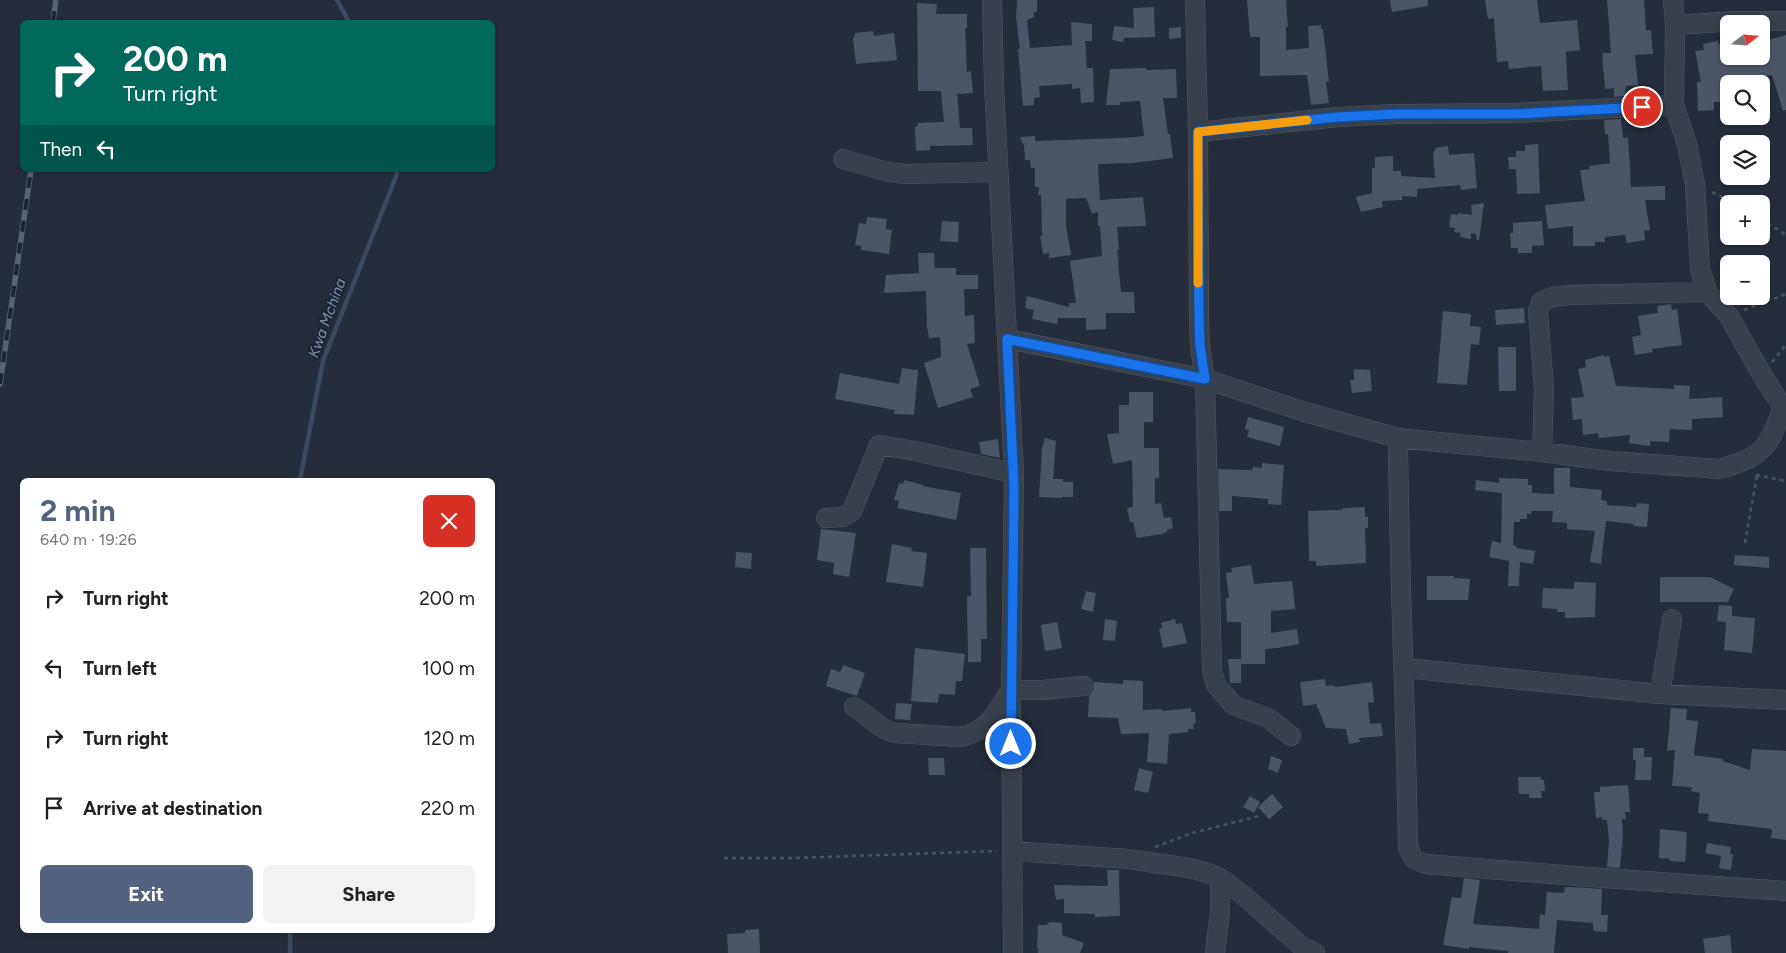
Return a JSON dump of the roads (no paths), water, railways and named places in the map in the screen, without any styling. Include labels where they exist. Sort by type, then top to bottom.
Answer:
[{"type":"street","points":[[992,0],[998,172],[1014,474],[1011,690],[1013,953]]},
{"type":"street","points":[[1194,0],[1198,132],[1199,318],[1200,346],[1205,379],[1211,648],[1214,679],[1219,690],[1233,705],[1268,718],[1292,736]]},
{"type":"street","points":[[1007,339],[1205,379],[1305,412],[1398,438],[1542,452],[1610,461],[1720,469],[1752,458],[1768,444],[1784,409],[1762,375],[1729,316],[1707,292],[1700,269],[1695,184],[1686,144],[1674,106],[1675,25],[1672,0]]},
{"type":"street","points":[[1675,25],[1736,21],[1786,21]]},
{"type":"street","points":[[1198,132],[1338,117],[1397,114],[1514,114],[1674,106]]},
{"type":"street","points":[[843,159],[888,172],[906,174],[998,172]]},
{"type":"street","points":[[1542,452],[1544,389],[1538,311],[1541,302],[1553,297],[1569,295],[1707,292]]},
{"type":"street","points":[[1398,438],[1399,557],[1405,668],[1408,848],[1414,858],[1425,864],[1786,890]]},
{"type":"street","points":[[826,518],[843,517],[852,511],[879,445],[915,451],[1014,474]]},
{"type":"street","points":[[1660,694],[1672,619]]},
{"type":"street","points":[[1405,668],[1660,694],[1786,700]]},
{"type":"street","points":[[1011,690],[1042,690],[1084,686]]},
{"type":"street","points":[[854,707],[888,731],[958,737],[969,736],[983,728],[994,716],[1011,690]]},
{"type":"street","points":[[1012,851],[1128,858],[1208,873],[1220,878],[1243,894],[1300,945],[1315,953]]},
{"type":"street","points":[[1214,953],[1220,911],[1220,878]]},
{"type":"waterway","name":"Kwa Mchina","points":[[337,0],[348,20]]},
{"type":"waterway","name":"Kwa Mchina","points":[[300,478],[323,361],[396,172]]},
{"type":"waterway","name":"Kwa Mchina","points":[[290,933],[290,953]]},
{"type":"railway","points":[[53,20],[56,0]]},
{"type":"railway","points":[[0,384],[31,172]]}]
